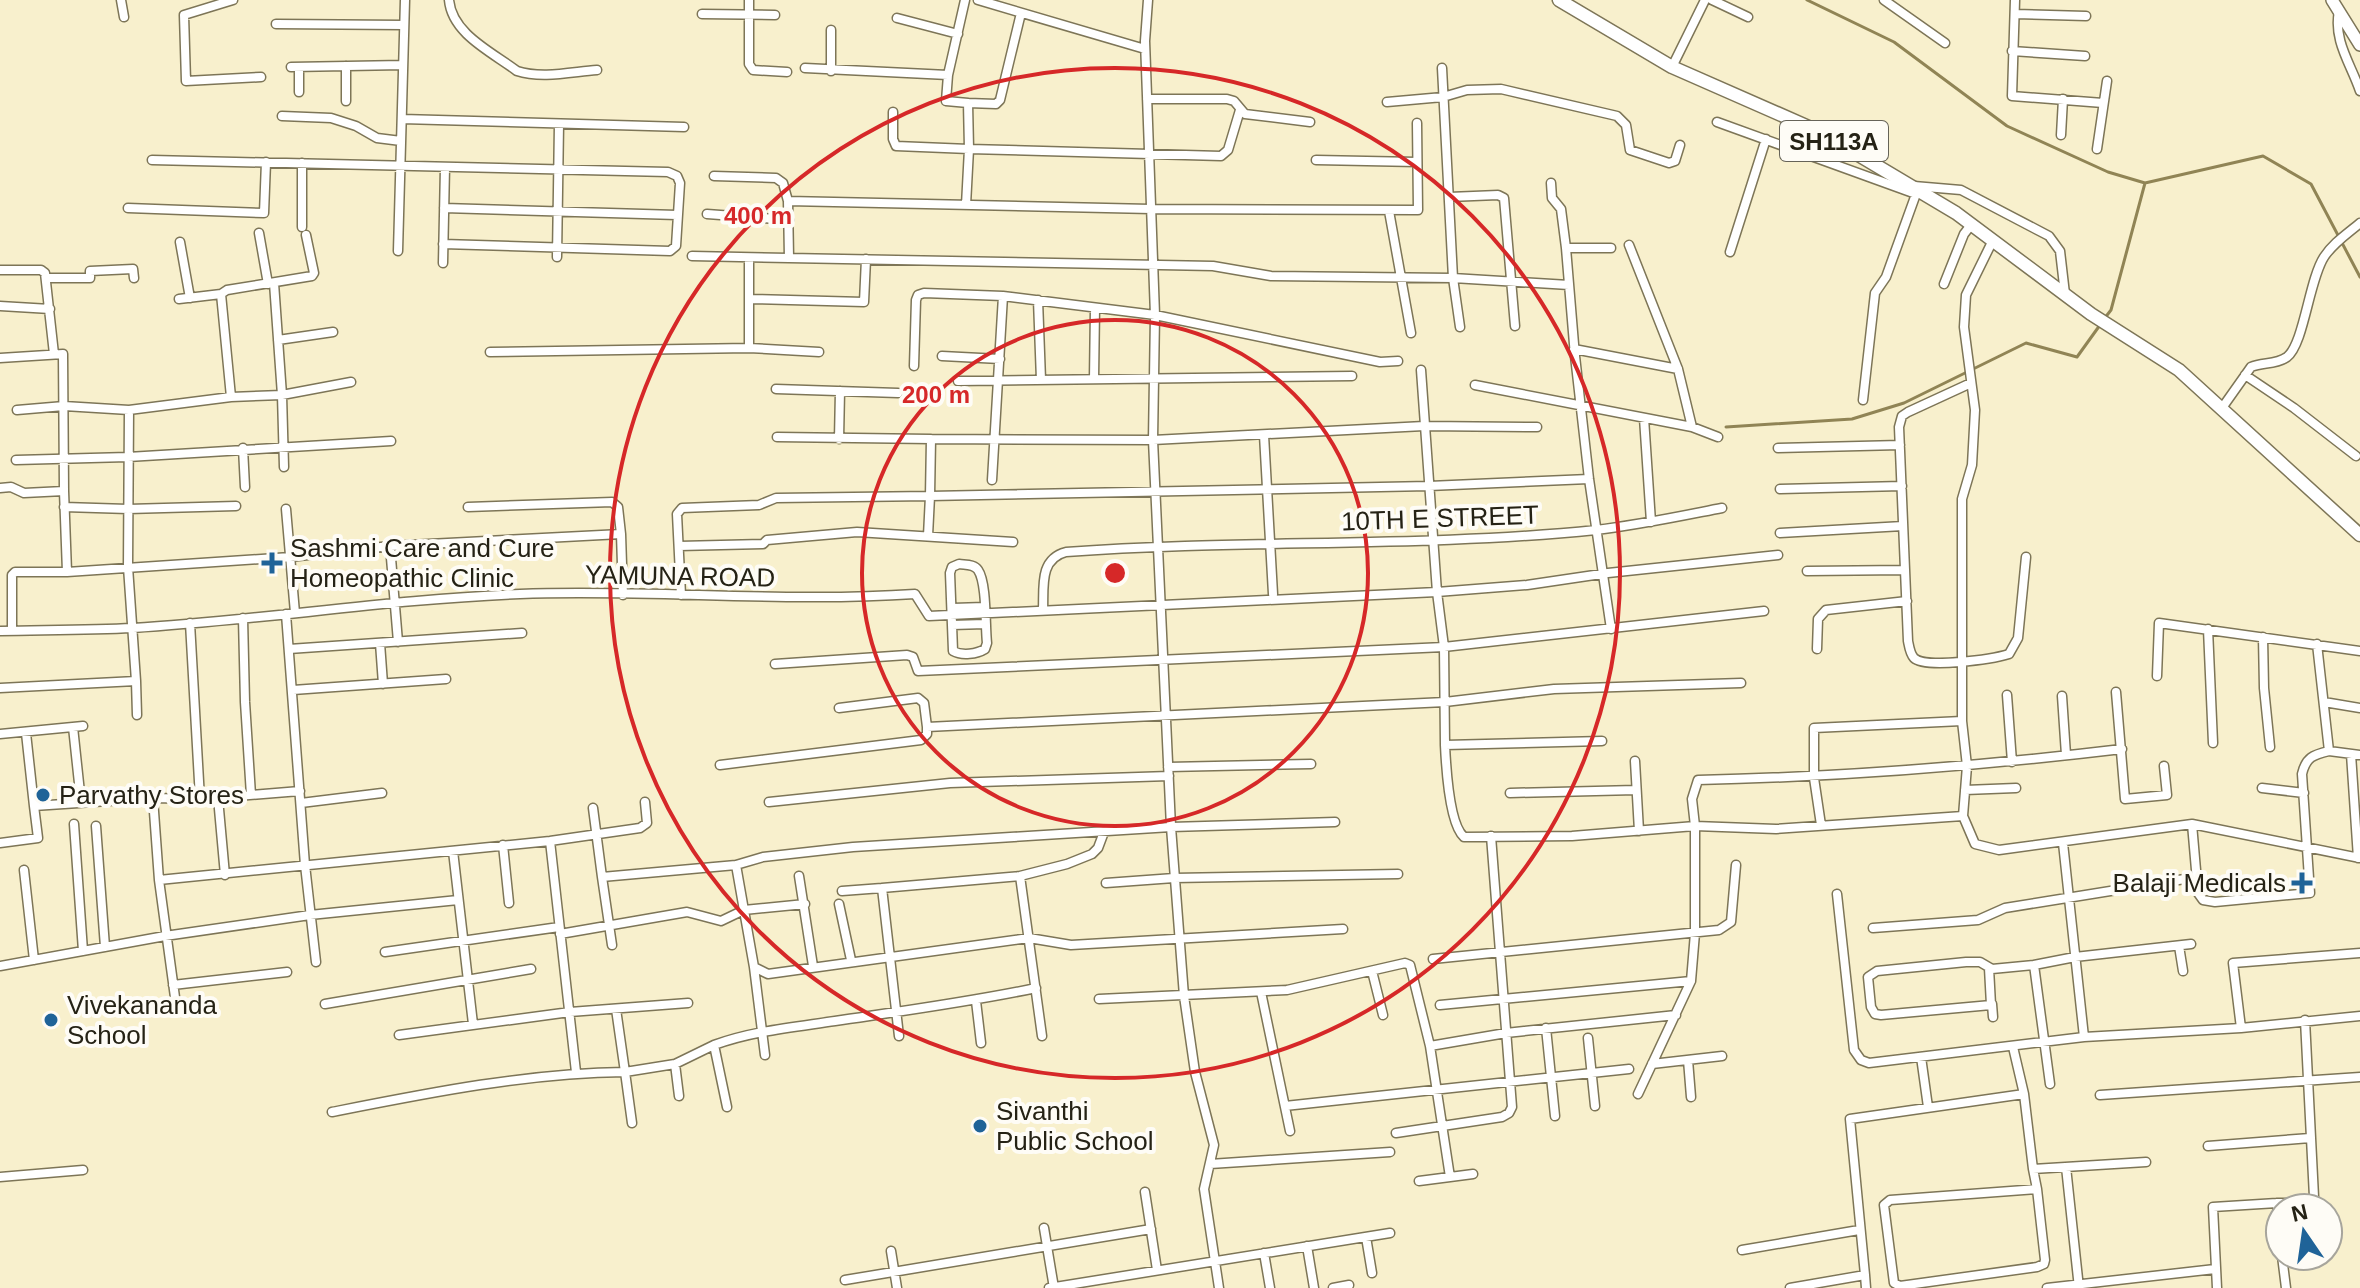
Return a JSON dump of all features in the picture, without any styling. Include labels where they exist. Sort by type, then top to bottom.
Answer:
[{"type":"main road","name":"SH113A","points":[[1559,0],[1672,67],[1820,132],[1971,225],[2091,314],[2179,370],[2360,535]]},
{"type":"street","points":[[121,0],[124,17]]},
{"type":"street","points":[[233,0],[184,15],[186,81],[261,77]]},
{"type":"street","points":[[398,251],[405,0]]},
{"type":"street","points":[[449,0],[457,25],[517,71],[550,74],[597,70]]},
{"type":"street","points":[[749,0],[749,64],[753,70],[787,72]]},
{"type":"street","points":[[965,0],[948,75],[946,101],[996,104],[1000,100],[1021,13]]},
{"type":"street","points":[[978,0],[1145,49]]},
{"type":"street","points":[[1148,0],[1145,49],[1155,315],[1153,440],[1171,827],[1184,996],[1195,1072],[1214,1145],[1204,1189],[1219,1288]]},
{"type":"street","points":[[1672,67],[1705,0]]},
{"type":"street","points":[[1712,0],[1748,17]]},
{"type":"street","points":[[1884,0],[1945,43]]},
{"type":"street","points":[[2015,0],[2012,96],[2103,103]]},
{"type":"street","points":[[2336,5],[2360,45]]},
{"type":"street","points":[[2336,5],[2339,39],[2360,91]]},
{"type":"street","points":[[702,14],[775,15]]},
{"type":"street","points":[[2015,14],[2086,16]]},
{"type":"street","points":[[897,18],[958,34]]},
{"type":"street","points":[[276,24],[404,25]]},
{"type":"street","points":[[831,30],[831,71]]},
{"type":"street","points":[[2012,51],[2085,56]]},
{"type":"street","points":[[299,92],[295,67],[403,65]]},
{"type":"street","points":[[346,66],[346,101]]},
{"type":"street","points":[[805,68],[948,75]]},
{"type":"street","points":[[1442,68],[1453,278],[1460,327]]},
{"type":"street","points":[[2097,149],[2107,81]]},
{"type":"street","points":[[1387,102],[1443,97],[1467,90],[1510,90],[1617,116],[1626,125],[1630,150],[1672,162],[1680,145]]},
{"type":"street","points":[[1147,99],[1227,99],[1252,115],[1310,122]]},
{"type":"street","points":[[2061,135],[2063,99]]},
{"type":"street","points":[[966,205],[968,103]]},
{"type":"street","points":[[893,112],[896,146],[1225,154],[1240,110]]},
{"type":"street","points":[[282,116],[331,118],[356,126],[377,138],[401,141]]},
{"type":"street","points":[[402,119],[684,127]]},
{"type":"street","points":[[1717,122],[1915,190],[1961,190],[2049,236],[2060,251],[2065,294]]},
{"type":"street","points":[[788,201],[1151,209],[1418,210],[1417,123]]},
{"type":"street","points":[[557,253],[559,124]]},
{"type":"street","points":[[1730,252],[1766,139]]},
{"type":"street","points":[[152,160],[674,174],[680,183],[676,246],[670,251],[557,253],[443,244]]},
{"type":"street","points":[[1316,160],[1417,162]]},
{"type":"street","points":[[128,208],[264,213],[266,162]]},
{"type":"street","points":[[179,299],[221,294],[227,290],[314,275],[304,231],[302,163]]},
{"type":"street","points":[[443,263],[445,167]]},
{"type":"street","points":[[714,176],[776,178],[786,188],[789,258]]},
{"type":"street","points":[[1551,183],[1552,198],[1561,209],[1589,479],[1611,629]]},
{"type":"street","points":[[1863,400],[1875,293],[1886,277],[1915,190]]},
{"type":"street","points":[[1449,197],[1498,195],[1504,198],[1515,326]]},
{"type":"street","points":[[444,208],[677,215]]},
{"type":"street","points":[[1389,211],[1411,333]]},
{"type":"street","points":[[707,214],[789,220]]},
{"type":"street","points":[[2222,408],[2255,365],[2279,361],[2292,351],[2315,276],[2324,258],[2335,243],[2360,223]]},
{"type":"street","points":[[1944,284],[1964,234],[1971,225]]},
{"type":"street","points":[[259,233],[271,283],[278,340],[284,467]]},
{"type":"street","points":[[1993,240],[1966,295],[1964,327],[1975,410],[1972,465],[1962,499],[1962,721],[1967,766],[1963,816],[1975,844],[1999,850],[2192,824],[2308,848],[2359,858],[2355,754],[2329,751],[2312,755],[2306,760],[2302,774],[2308,848],[2310,893],[2215,902],[2203,900],[2198,893],[2192,824]]},
{"type":"street","points":[[180,242],[190,298]]},
{"type":"street","points":[[1629,245],[1678,369],[1692,427]]},
{"type":"street","points":[[1566,248],[1611,248]]},
{"type":"street","points":[[692,256],[1153,263],[1213,266],[1271,276],[1453,278],[1569,285]]},
{"type":"street","points":[[749,258],[749,348]]},
{"type":"street","points":[[750,299],[864,302],[866,259]]},
{"type":"street","points":[[46,278],[90,278],[90,271],[133,269],[134,278]]},
{"type":"street","points":[[0,270],[41,270],[45,273],[54,354]]},
{"type":"street","points":[[914,366],[918,295],[924,293],[1003,296],[1155,315],[1273,342],[1380,362],[1398,361]]},
{"type":"street","points":[[221,294],[231,397]]},
{"type":"street","points":[[992,480],[1003,296]]},
{"type":"street","points":[[1038,300],[1041,380]]},
{"type":"street","points":[[0,306],[50,309]]},
{"type":"street","points":[[1094,379],[1095,308]]},
{"type":"street","points":[[278,340],[333,332]]},
{"type":"street","points":[[490,352],[749,348],[819,352]]},
{"type":"street","points":[[1574,349],[1678,369]]},
{"type":"street","points":[[0,358],[63,354],[67,572]]},
{"type":"street","points":[[942,356],[1000,359]]},
{"type":"street","points":[[1421,370],[1437,592],[1444,647],[1446,769],[1459,835],[1572,836],[1695,826],[1776,829],[1963,816]]},
{"type":"street","points":[[2245,375],[2356,456]]},
{"type":"street","points":[[958,381],[1352,376]]},
{"type":"street","points":[[1971,379],[1902,416],[1899,427],[1908,641],[1912,656],[1918,661],[1962,663],[2009,654],[2016,645],[2026,557]]},
{"type":"street","points":[[17,410],[64,406],[129,410],[231,397],[282,395],[351,382]]},
{"type":"street","points":[[1475,385],[1692,427],[1718,437]]},
{"type":"street","points":[[776,389],[898,393]]},
{"type":"street","points":[[839,439],[840,391]]},
{"type":"street","points":[[129,410],[128,567],[137,715]]},
{"type":"street","points":[[1644,418],[1651,522]]},
{"type":"street","points":[[777,437],[1153,440],[1424,426],[1537,427]]},
{"type":"street","points":[[1264,435],[1273,594]]},
{"type":"street","points":[[928,536],[931,439]]},
{"type":"street","points":[[16,460],[128,457],[283,445],[391,441]]},
{"type":"street","points":[[1778,448],[1900,445]]},
{"type":"street","points":[[243,448],[245,487]]},
{"type":"street","points":[[681,595],[677,514],[682,508],[759,505],[776,498],[1155,493],[1589,479]]},
{"type":"street","points":[[1780,489],[1902,486]]},
{"type":"street","points":[[0,488],[11,487],[24,493],[64,491]]},
{"type":"street","points":[[468,507],[612,502],[618,507],[623,595]]},
{"type":"street","points":[[64,507],[236,506]]},
{"type":"street","name":"10TH E STREET","points":[[1043,610],[1045,569],[1056,555],[1066,552],[1158,546],[1434,540],[1598,530],[1722,508]]},
{"type":"street","points":[[286,509],[290,557],[289,649],[305,865],[316,962]]},
{"type":"street","points":[[1780,533],[1903,526]]},
{"type":"street","points":[[679,546],[763,544],[767,540],[802,535],[857,532],[1013,542]]},
{"type":"street","points":[[12,631],[14,573],[290,557],[390,546],[621,534]]},
{"type":"street","points":[[390,546],[398,642]]},
{"type":"street","points":[[953,611],[1043,610],[1437,592],[1527,585],[1778,555]]},
{"type":"street","points":[[959,564],[973,566],[978,570],[984,610],[985,649],[980,653],[958,654],[953,651],[953,611],[952,567],[959,564]]},
{"type":"street","points":[[1807,571],[1905,570]]},
{"type":"street","name":"YAMUNA ROAD","points":[[0,631],[132,628],[395,601],[523,594],[846,599],[915,594],[929,616],[953,611]]},
{"type":"street","points":[[1817,649],[1818,619],[1826,610],[1907,601]]},
{"type":"street","points":[[775,664],[907,655],[913,657],[918,671],[1444,647],[1764,611]]},
{"type":"street","points":[[243,618],[251,795]]},
{"type":"street","points":[[190,623],[200,799]]},
{"type":"street","points":[[2157,676],[2159,623],[2360,651]]},
{"type":"street","points":[[952,625],[985,624]]},
{"type":"street","points":[[2208,629],[2213,743]]},
{"type":"street","points":[[289,649],[522,633]]},
{"type":"street","points":[[2263,637],[2270,747]]},
{"type":"street","points":[[380,643],[383,684]]},
{"type":"street","points":[[2317,644],[2329,751]]},
{"type":"street","points":[[293,690],[446,679]]},
{"type":"street","points":[[0,688],[136,681]]},
{"type":"street","points":[[927,727],[1445,702],[1554,689],[1741,683]]},
{"type":"street","points":[[2116,692],[2125,799],[2167,795],[2164,766]]},
{"type":"street","points":[[2007,695],[2012,762]]},
{"type":"street","points":[[2062,696],[2066,755]]},
{"type":"street","points":[[720,765],[921,740],[927,734],[924,703],[918,698],[839,708]]},
{"type":"street","points":[[2324,702],[2360,708]]},
{"type":"street","points":[[1821,825],[1814,778],[1814,728],[1962,721]]},
{"type":"street","points":[[0,734],[78,726],[81,802]]},
{"type":"street","points":[[0,843],[38,838],[26,733]]},
{"type":"street","points":[[1445,745],[1602,741]]},
{"type":"street","points":[[1638,1094],[1691,981],[1695,933],[1692,799],[1698,780],[1814,778],[2012,762],[2122,749]]},
{"type":"street","points":[[1635,761],[1639,831]]},
{"type":"street","points":[[769,802],[950,783],[1311,764]]},
{"type":"street","points":[[1965,790],[2016,788]]},
{"type":"street","points":[[2262,788],[2304,793]]},
{"type":"street","points":[[1510,793],[1636,790]]},
{"type":"street","points":[[34,806],[300,791]]},
{"type":"street","points":[[301,803],[382,793]]},
{"type":"street","points":[[153,798],[165,936],[177,1012]]},
{"type":"street","points":[[218,798],[225,875]]},
{"type":"street","points":[[159,880],[597,835],[640,828],[647,823],[645,802]]},
{"type":"street","points":[[593,808],[612,945]]},
{"type":"street","points":[[602,877],[736,865],[763,857],[853,847],[1171,827],[1335,822]]},
{"type":"street","points":[[74,824],[83,951]]},
{"type":"street","points":[[96,826],[105,947]]},
{"type":"street","points":[[842,891],[1020,876],[1087,858],[1098,848],[1104,832]]},
{"type":"street","points":[[1396,1133],[1502,1117],[1509,1113],[1513,1103],[1498,953],[1491,836]]},
{"type":"street","points":[[550,841],[576,1072]]},
{"type":"street","points":[[2063,843],[2084,1037]]},
{"type":"street","points":[[503,845],[509,903]]},
{"type":"street","points":[[453,851],[473,1024]]},
{"type":"street","points":[[736,865],[754,967],[765,1055]]},
{"type":"street","points":[[1433,959],[1719,930],[1731,922],[1736,865]]},
{"type":"street","points":[[24,870],[34,960]]},
{"type":"street","points":[[1106,883],[1174,878],[1398,874]]},
{"type":"street","points":[[799,876],[813,966]]},
{"type":"street","points":[[1020,876],[1042,1036]]},
{"type":"street","points":[[1873,928],[1978,920],[2005,908],[2197,877]]},
{"type":"street","points":[[882,888],[899,1036]]},
{"type":"street","points":[[1837,894],[1854,1050],[1861,1060],[1869,1063],[2084,1037],[2241,1028],[2360,1016]]},
{"type":"street","points":[[0,966],[165,936],[310,915],[458,900]]},
{"type":"street","points":[[385,952],[463,940],[609,927],[687,912],[721,921],[744,910],[805,904]]},
{"type":"street","points":[[839,904],[851,960]]},
{"type":"street","points":[[754,967],[768,974],[851,960],[1029,938],[1071,945],[1343,929]]},
{"type":"street","points":[[1992,1004],[1878,1015],[1871,1007],[1870,974],[1966,962],[1980,962],[1998,969],[2191,944]]},
{"type":"street","points":[[2179,946],[2183,971]]},
{"type":"street","points":[[2241,1028],[2233,963],[2360,953]]},
{"type":"street","points":[[1099,999],[1300,988],[1405,963],[1410,965],[1430,1046],[1450,1177]]},
{"type":"street","points":[[2034,965],[2050,1084]]},
{"type":"street","points":[[1989,968],[1993,1017]]},
{"type":"street","points":[[325,1004],[531,969]]},
{"type":"street","points":[[1372,971],[1383,1015]]},
{"type":"street","points":[[173,985],[287,972]]},
{"type":"street","points":[[1440,1005],[1691,981]]},
{"type":"street","points":[[332,1112],[576,1072],[625,1072],[675,1064],[733,1038],[976,1001],[1036,988]]},
{"type":"street","points":[[1261,992],[1290,1131]]},
{"type":"street","points":[[976,1001],[981,1043]]},
{"type":"street","points":[[399,1035],[570,1012],[688,1003]]},
{"type":"street","points":[[616,1009],[632,1123]]},
{"type":"street","points":[[1430,1046],[1506,1033],[1676,1015]]},
{"type":"street","points":[[2305,1020],[2313,1192]]},
{"type":"street","points":[[1546,1028],[1555,1116]]},
{"type":"street","points":[[1588,1038],[1595,1106]]},
{"type":"street","points":[[714,1045],[727,1107]]},
{"type":"street","points":[[2013,1047],[2024,1094],[2037,1189],[2045,1260],[2041,1266],[1900,1286],[1894,1283],[1884,1205],[1890,1200],[2037,1189]]},
{"type":"street","points":[[1652,1064],[1722,1056]]},
{"type":"street","points":[[1921,1057],[1928,1107]]},
{"type":"street","points":[[1688,1060],[1691,1097]]},
{"type":"street","points":[[675,1064],[679,1096]]},
{"type":"street","points":[[1285,1106],[1629,1069]]},
{"type":"street","points":[[2100,1095],[2360,1077]]},
{"type":"street","points":[[1866,1288],[1850,1119],[2024,1094]]},
{"type":"street","points":[[2208,1146],[2310,1138]]},
{"type":"street","points":[[1210,1164],[1390,1152]]},
{"type":"street","points":[[2033,1169],[2146,1162]]},
{"type":"street","points":[[2066,1167],[2078,1286]]},
{"type":"street","points":[[0,1177],[83,1170]]},
{"type":"street","points":[[1419,1181],[1473,1174]]},
{"type":"street","points":[[1145,1192],[1157,1270]]},
{"type":"street","points":[[2217,1288],[2213,1207],[2264,1204]]},
{"type":"street","points":[[1044,1228],[1052,1288],[1390,1233]]},
{"type":"street","points":[[845,1280],[1151,1229]]},
{"type":"street","points":[[1742,1250],[1859,1230]]},
{"type":"street","points":[[1366,1237],[1372,1273]]},
{"type":"street","points":[[1307,1246],[1314,1288]]},
{"type":"street","points":[[891,1251],[897,1288]]},
{"type":"street","points":[[1264,1253],[1270,1288]]},
{"type":"street","points":[[2047,1288],[2215,1269]]},
{"type":"street","points":[[1790,1288],[1865,1275]]},
{"type":"street","points":[[1333,1288],[1349,1285]]},
{"type":"waterway","points":[[1807,0],[1894,42],[2007,126],[2108,172],[2145,183],[2263,156],[2311,184],[2360,277]]},
{"type":"waterway","points":[[2104,319],[2111,310],[2145,183]]},
{"type":"waterway","points":[[1726,427],[1852,419],[1904,403],[2026,343],[2077,357],[2100,325]]},
{"type":"place","name":"Sashmi Care and Cure Homeopathic Clinic","points":[[272,563]]},
{"type":"place","name":"Parvathy Stores","points":[[43,795]]},
{"type":"place","name":"Balaji Medicals","points":[[2302,883]]},
{"type":"place","name":"Vivekananda School","points":[[51,1020]]},
{"type":"place","name":"Sivanthi Public School","points":[[980,1126]]}]
